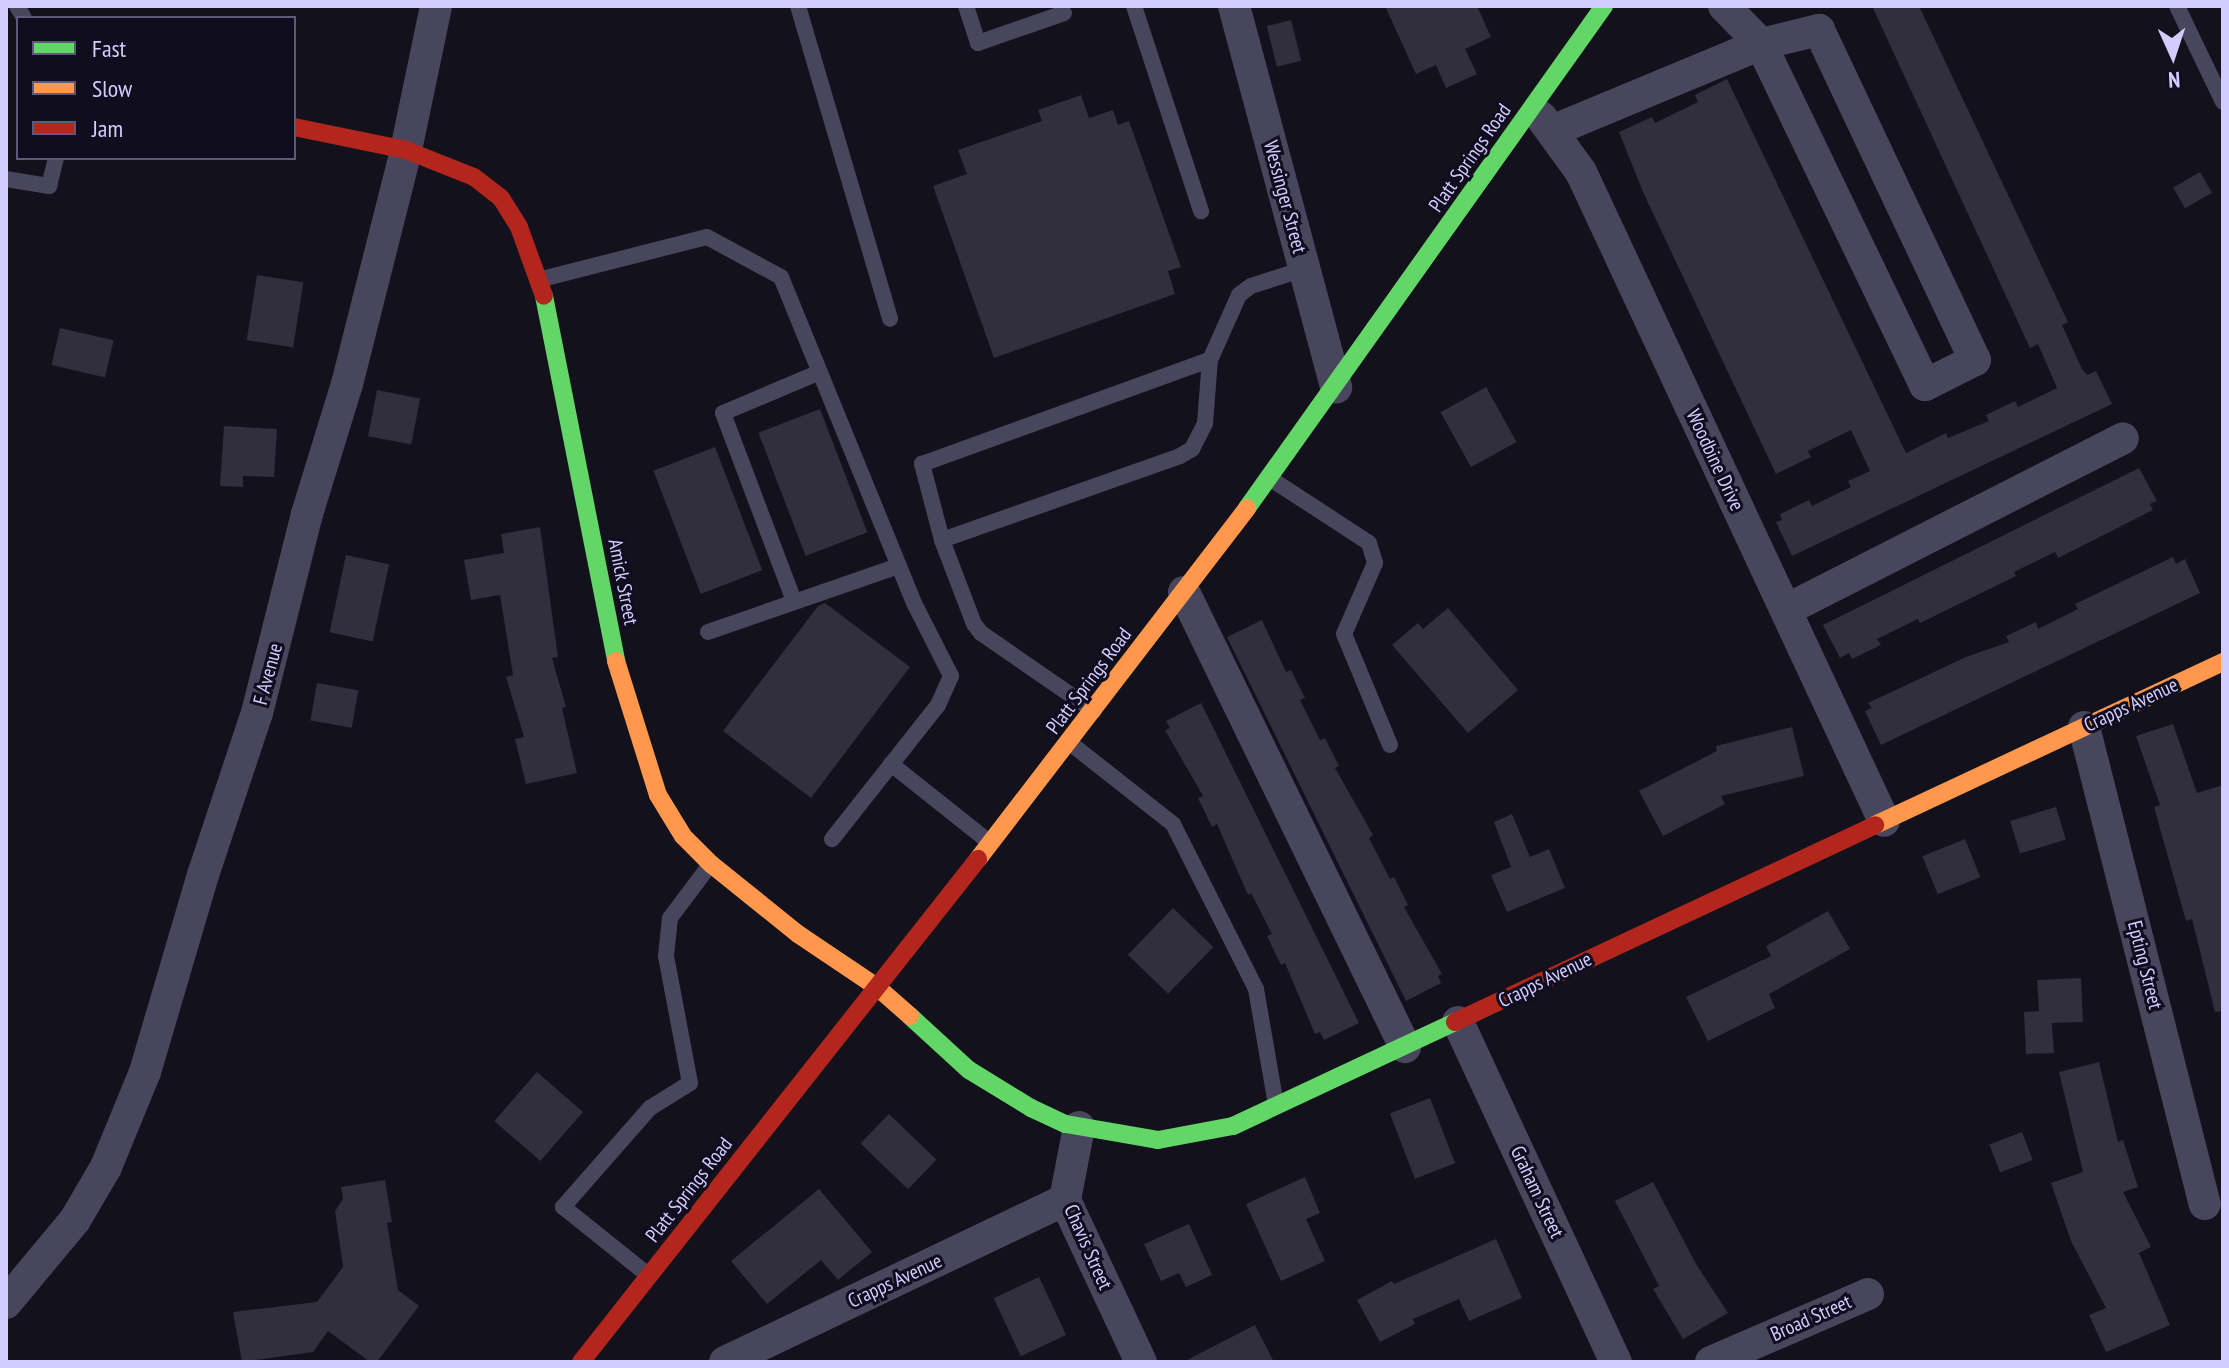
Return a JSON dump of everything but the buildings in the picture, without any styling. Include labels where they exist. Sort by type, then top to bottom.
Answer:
[{"type":"street","name":"F Avenue","points":[[6,1303],[75,1220],[106,1167],[145,1072],[203,875],[257,713],[406,150],[436,6]]},
{"type":"street","name":"Wessinger Street","points":[[1234,6],[1336,388]]},
{"type":"street","name":"Platt Springs Road","points":[[595,1355],[650,1276],[1094,712],[1542,119],[1604,6]]},
{"type":"street","points":[[1542,119],[1761,44],[1819,30],[1975,360],[1925,385],[1761,44],[1724,6]]},
{"type":"street","name":"Woodbine Drive","points":[[1542,119],[1581,172],[1884,821]]},
{"type":"street","name":"Amick Street","points":[[296,127],[406,150],[474,177],[501,198],[519,227],[540,279],[621,685],[658,795],[683,836],[711,864],[798,934],[877,987]]},
{"type":"street","points":[[1786,610],[2123,438]]},
{"type":"street","points":[[1184,592],[1405,1047]]},
{"type":"street","name":"Crapps Avenue","points":[[877,987],[969,1070],[1031,1108],[1079,1127],[1158,1140],[1192,1136],[1233,1126],[1405,1047],[2223,662]]},
{"type":"street","name":"Epting Street","points":[[2084,727],[2205,1204]]},
{"type":"street","name":"Graham Street","points":[[1458,1022],[1616,1362]]},
{"type":"street","name":"Chavis Street","points":[[1079,1127],[1065,1200],[1141,1362]]},
{"type":"street","name":"Crapps Avenue","points":[[725,1362],[1065,1200]]},
{"type":"street","name":"Broad Street","points":[[1711,1362],[1868,1294]]},
{"type":"lane","points":[[798,6],[890,319]]},
{"type":"lane","points":[[966,6],[978,43],[1064,13]]},
{"type":"lane","points":[[1134,6],[1201,211]]},
{"type":"lane","points":[[2177,6],[2223,102]]},
{"type":"lane","points":[[6,179],[49,186],[56,160]]},
{"type":"lane","points":[[540,279],[707,237],[781,277],[899,566],[951,676],[938,705],[832,839]]},
{"type":"lane","points":[[942,540],[1180,456],[1192,449],[1205,423],[1210,360],[1239,295],[1251,286],[1304,269]]},
{"type":"lane","points":[[1094,712],[981,633],[974,624],[942,540],[922,470],[928,459],[1210,360]]},
{"type":"lane","points":[[794,601],[723,413],[820,372]]},
{"type":"lane","points":[[1270,478],[1369,543],[1375,563],[1344,634],[1390,745]]},
{"type":"lane","points":[[708,632],[899,566]]},
{"type":"lane","points":[[1070,743],[1173,824],[1256,989],[1276,1106]]},
{"type":"lane","points":[[891,764],[990,843]]},
{"type":"lane","points":[[650,1276],[563,1207],[650,1108],[690,1083],[666,956],[670,918],[711,864]]},
{"type":"traffic: fast","points":[[1247,508],[1604,6]]},
{"type":"traffic: fast","points":[[544,296],[616,661]]},
{"type":"traffic: fast","points":[[910,1016],[969,1070],[1031,1108],[1066,1124],[1158,1140],[1233,1126],[1455,1022]]},
{"type":"traffic: slow","points":[[978,859],[1247,508]]},
{"type":"traffic: slow","points":[[616,661],[658,795],[683,836],[711,864],[798,934],[877,987],[910,1016]]},
{"type":"traffic: slow","points":[[1875,825],[2223,662]]},
{"type":"traffic: jam","points":[[296,127],[406,150],[474,177],[501,198],[519,227],[544,296]]},
{"type":"traffic: jam","points":[[1455,1022],[1875,825]]},
{"type":"traffic: jam","points":[[581,1362],[978,859]]}]
